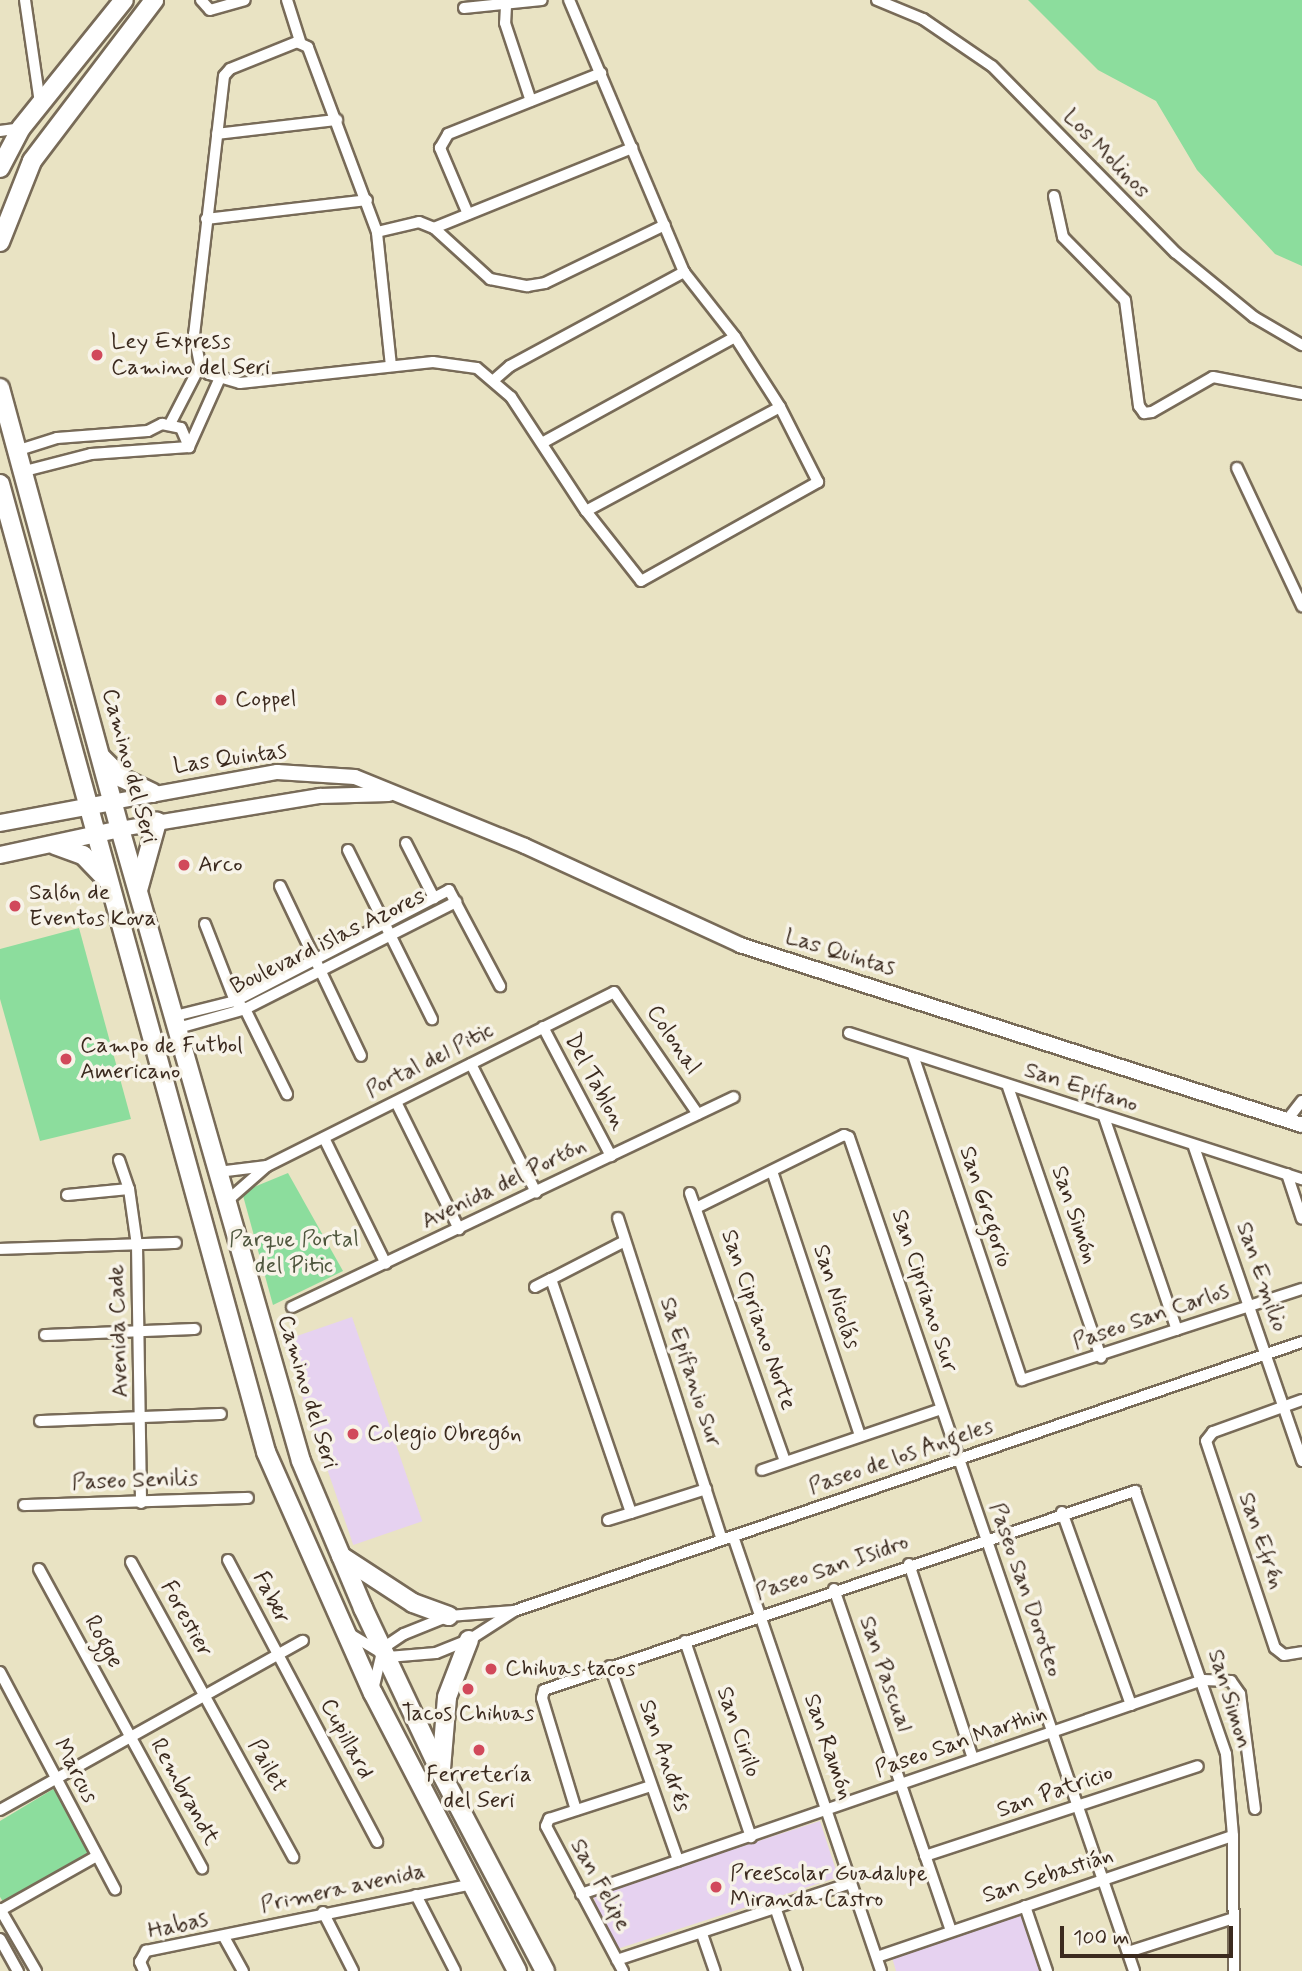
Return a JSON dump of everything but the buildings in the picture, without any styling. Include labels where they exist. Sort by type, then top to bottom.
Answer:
[{"type":"main road","points":[[0,168],[21,128],[124,0]]},
{"type":"main road","points":[[0,242],[32,161],[154,0]]},
{"type":"main road","name":"Camino del Seri","points":[[0,388],[120,829],[293,1437],[383,1653],[441,1773],[545,1971]]},
{"type":"main road","points":[[0,484],[259,1430],[373,1693],[517,1971]]},
{"type":"main road","points":[[101,757],[122,778],[153,793]]},
{"type":"main road","points":[[0,823],[113,802]]},
{"type":"main road","points":[[138,890],[157,822]]},
{"type":"main road","points":[[0,855],[120,829]]},
{"type":"main road","points":[[55,845],[83,855],[109,882]]},
{"type":"main road","points":[[341,1556],[402,1596],[449,1616]]},
{"type":"main road","points":[[441,1773],[447,1697],[476,1637]]},
{"type":"street","points":[[25,0],[40,103]]},
{"type":"street","points":[[201,0],[210,10],[245,0]]},
{"type":"street","points":[[287,0],[300,41],[308,47],[337,120],[377,232],[391,366]]},
{"type":"street","points":[[464,8],[506,6],[542,0]]},
{"type":"street","points":[[300,41],[226,71],[205,219],[194,343],[200,366],[219,380],[240,383],[391,366],[456,362],[495,379],[542,443],[586,511],[636,577],[647,580],[816,485],[817,476],[780,407],[735,337],[684,272],[569,0]]},
{"type":"street","name":"Los Molinos","points":[[877,0],[923,19],[992,66],[1176,253],[1254,317],[1302,345]]},
{"type":"street","points":[[506,6],[505,23],[531,101]]},
{"type":"street","points":[[468,214],[440,148],[443,140],[601,73]]},
{"type":"street","points":[[217,134],[337,120]]},
{"type":"street","points":[[0,131],[21,128]]},
{"type":"street","points":[[434,228],[632,148]]},
{"type":"street","points":[[1054,196],[1063,237],[1125,300],[1141,410],[1152,412],[1213,377],[1302,394]]},
{"type":"street","points":[[205,219],[366,200]]},
{"type":"street","points":[[377,232],[419,222],[434,228],[490,279],[527,286],[545,283],[666,225]]},
{"type":"street","points":[[495,379],[531,354],[684,272]]},
{"type":"street","points":[[542,443],[735,337]]},
{"type":"street","points":[[16,451],[88,434],[148,431],[170,424],[200,366]]},
{"type":"street","points":[[189,447],[219,380]]},
{"type":"street","points":[[586,511],[780,407]]},
{"type":"street","points":[[170,424],[186,433],[189,447]]},
{"type":"street","points":[[148,431],[149,449]]},
{"type":"street","points":[[88,434],[91,454]]},
{"type":"street","points":[[22,472],[91,454],[189,447]]},
{"type":"street","points":[[1237,468],[1302,606]]},
{"type":"street","name":"Las Quintas","points":[[113,802],[249,776],[306,771],[355,777],[525,846],[753,949],[1302,1125]]},
{"type":"street","name":"Las Quintas","points":[[120,829],[320,796],[392,794]]},
{"type":"street","points":[[406,843],[433,898]]},
{"type":"street","points":[[348,850],[432,1019]]},
{"type":"street","points":[[281,886],[317,960],[318,974],[361,1056]]},
{"type":"street","name":"Boulevard islas Azores","points":[[449,890],[456,902],[245,1009],[177,1022],[236,1001],[449,890]]},
{"type":"street","points":[[456,902],[500,986]]},
{"type":"street","points":[[205,924],[236,1001],[245,1009],[287,1094]]},
{"type":"street","name":"Portal del Pitic","points":[[227,1201],[267,1166],[611,993]]},
{"type":"street","name":"Colonal","points":[[611,993],[617,995],[698,1114]]},
{"type":"street","name":"Del Tablon","points":[[543,1027],[611,1156]]},
{"type":"street","name":"San Epifano","points":[[849,1033],[1194,1147],[1302,1179]]},
{"type":"street","name":"San Gregorio","points":[[914,1055],[1016,1372]]},
{"type":"street","points":[[471,1064],[536,1192]]},
{"type":"street","name":"San Simón","points":[[1008,1087],[1101,1357]]},
{"type":"street","name":"Avenida del Portón","points":[[292,1307],[386,1265],[734,1097]]},
{"type":"street","points":[[1287,1120],[1302,1101]]},
{"type":"street","points":[[396,1102],[458,1229]]},
{"type":"street","points":[[1104,1117],[1177,1330]]},
{"type":"street","name":"San Cipriano Sur","points":[[772,1171],[848,1135],[958,1461]]},
{"type":"street","points":[[324,1138],[386,1265]]},
{"type":"street","name":"San Emilio","points":[[1194,1147],[1302,1461]]},
{"type":"street","name":"Avenida Cade","points":[[119,1160],[129,1189],[137,1245],[142,1420],[141,1503]]},
{"type":"street","name":"Portal del Pitic","points":[[218,1172],[267,1166]]},
{"type":"street","points":[[696,1208],[772,1171]]},
{"type":"street","name":"San Nicolás","points":[[772,1171],[860,1436]]},
{"type":"street","points":[[1287,1174],[1302,1219]]},
{"type":"street","points":[[66,1195],[129,1189]]},
{"type":"street","name":"San Cipriano Norte","points":[[690,1194],[785,1461]]},
{"type":"street","name":"Sa Epifanio Sur","points":[[618,1218],[706,1489],[728,1538]]},
{"type":"street","points":[[535,1287],[625,1241]]},
{"type":"street","points":[[0,1249],[176,1242]]},
{"type":"street","points":[[551,1279],[631,1513]]},
{"type":"street","name":"Paseo San Carlos","points":[[1016,1372],[1027,1381],[1302,1289]]},
{"type":"street","points":[[45,1335],[195,1329]]},
{"type":"street","name":"Paseo de los Angeles","points":[[514,1611],[1302,1342]]},
{"type":"street","points":[[1283,1406],[1302,1400]]},
{"type":"street","name":"San Efrén","points":[[1283,1406],[1207,1437],[1275,1648],[1283,1655],[1302,1652]]},
{"type":"street","points":[[762,1470],[941,1409]]},
{"type":"street","points":[[40,1421],[142,1420],[221,1414]]},
{"type":"street","name":"Paseo San Doroteo","points":[[958,1461],[1134,1971]]},
{"type":"street","points":[[608,1520],[706,1489]]},
{"type":"street","name":"Paseo San Isidro","points":[[576,1810],[542,1699],[544,1690],[1062,1512],[1135,1491]]},
{"type":"street","name":"San Simon","points":[[1135,1491],[1203,1680],[1226,1754],[1233,1836],[1234,1971]]},
{"type":"street","name":"Paseo Senilis","points":[[24,1505],[248,1498]]},
{"type":"street","points":[[1062,1512],[1131,1705]]},
{"type":"street","name":"San Ramón","points":[[728,1538],[760,1614],[881,1971]]},
{"type":"street","name":"Faber","points":[[228,1560],[277,1656]]},
{"type":"street","name":"Forestier","points":[[131,1562],[204,1696]]},
{"type":"street","points":[[909,1564],[974,1759]]},
{"type":"street","name":"Rogge","points":[[39,1569],[130,1736]]},
{"type":"street","name":"San Pascual","points":[[834,1589],[951,1931]]},
{"type":"street","points":[[343,1628],[383,1653],[436,1653],[476,1637],[514,1611]]},
{"type":"street","points":[[373,1693],[383,1653],[404,1634],[449,1616],[514,1611]]},
{"type":"street","points":[[476,1637],[477,1612]]},
{"type":"street","points":[[0,1810],[303,1641]]},
{"type":"street","name":"San Cirilo","points":[[685,1641],[751,1837]]},
{"type":"street","name":"Cupillard","points":[[277,1656],[377,1842]]},
{"type":"street","name":"San Andrés","points":[[610,1666],[678,1860]]},
{"type":"street","name":"Marcus","points":[[0,1672],[54,1779],[115,1889]]},
{"type":"street","points":[[1203,1680],[1231,1681],[1240,1694],[1255,1809]]},
{"type":"street","name":"Paseo San Marthin","points":[[581,1894],[1203,1680]]},
{"type":"street","name":"Pailet","points":[[204,1696],[292,1857]]},
{"type":"street","name":"Rembrandt","points":[[130,1736],[202,1868]]},
{"type":"street","name":"San Patricio","points":[[925,1856],[1198,1766]]},
{"type":"street","points":[[576,1810],[651,1786]]},
{"type":"street","name":"San Felipe","points":[[576,1810],[549,1819],[546,1829],[623,1971]]},
{"type":"street","name":"San Sebastián","points":[[877,1957],[1233,1836]]},
{"type":"street","points":[[36,1971],[0,1910],[97,1856]]},
{"type":"street","points":[[617,1960],[850,1883]]},
{"type":"street","name":"Primera avenida","points":[[224,1937],[323,1912],[471,1884]]},
{"type":"street","points":[[416,1895],[455,1971]]},
{"type":"street","points":[[1025,1906],[1047,1971]]},
{"type":"street","points":[[776,1909],[797,1971]]},
{"type":"street","points":[[323,1912],[353,1971]]},
{"type":"street","points":[[1128,1952],[1234,1919]]},
{"type":"street","points":[[702,1934],[715,1971]]},
{"type":"street","points":[[224,1937],[243,1971]]},
{"type":"street","name":"Habas","points":[[144,1971],[141,1956],[146,1951],[224,1937]]},
{"type":"street","points":[[0,1939],[18,1971]]},
{"type":"shaded area","name":"Colegio Obregón","points":[[352,1317],[422,1521],[353,1545],[283,1341]]},
{"type":"shaded area","name":"Preescolar Guadalupe Miranda Castro","points":[[820,1821],[838,1877],[611,1951],[593,1895]]},
{"type":"shaded area","points":[[1023,1915],[1040,1971],[896,1971],[891,1954]]},
{"type":"green space","points":[[1028,0],[1302,0],[1302,266],[1275,254],[1197,170],[1156,101],[1098,70]]},
{"type":"green space","name":"Campo de Futbol Americano","points":[[79,928],[131,1119],[40,1141],[0,999],[0,949]]},
{"type":"green space","name":"Parque Portal del Pitic","points":[[288,1173],[343,1271],[273,1305],[242,1192]]},
{"type":"green space","points":[[55,1788],[89,1852],[4,1903],[0,1897],[0,1821]]},
{"type":"place","name":"Ley Express Camino del Seri","points":[[97,355]]},
{"type":"place","name":"Coppel","points":[[221,700]]},
{"type":"place","name":"Arco","points":[[184,865]]},
{"type":"place","name":"Salón de Eventos Kova","points":[[15,906]]},
{"type":"place","name":"Campo de Futbol Americano","points":[[66,1059]]},
{"type":"place","name":"Colegio Obregón","points":[[353,1434]]},
{"type":"place","name":"Chihuas tacos","points":[[491,1669]]},
{"type":"place","name":"Tacos Chihuas","points":[[468,1689]]},
{"type":"place","name":"Ferretería del Seri","points":[[479,1750]]},
{"type":"place","name":"Preescolar Guadalupe Miranda Castro","points":[[716,1887]]}]
